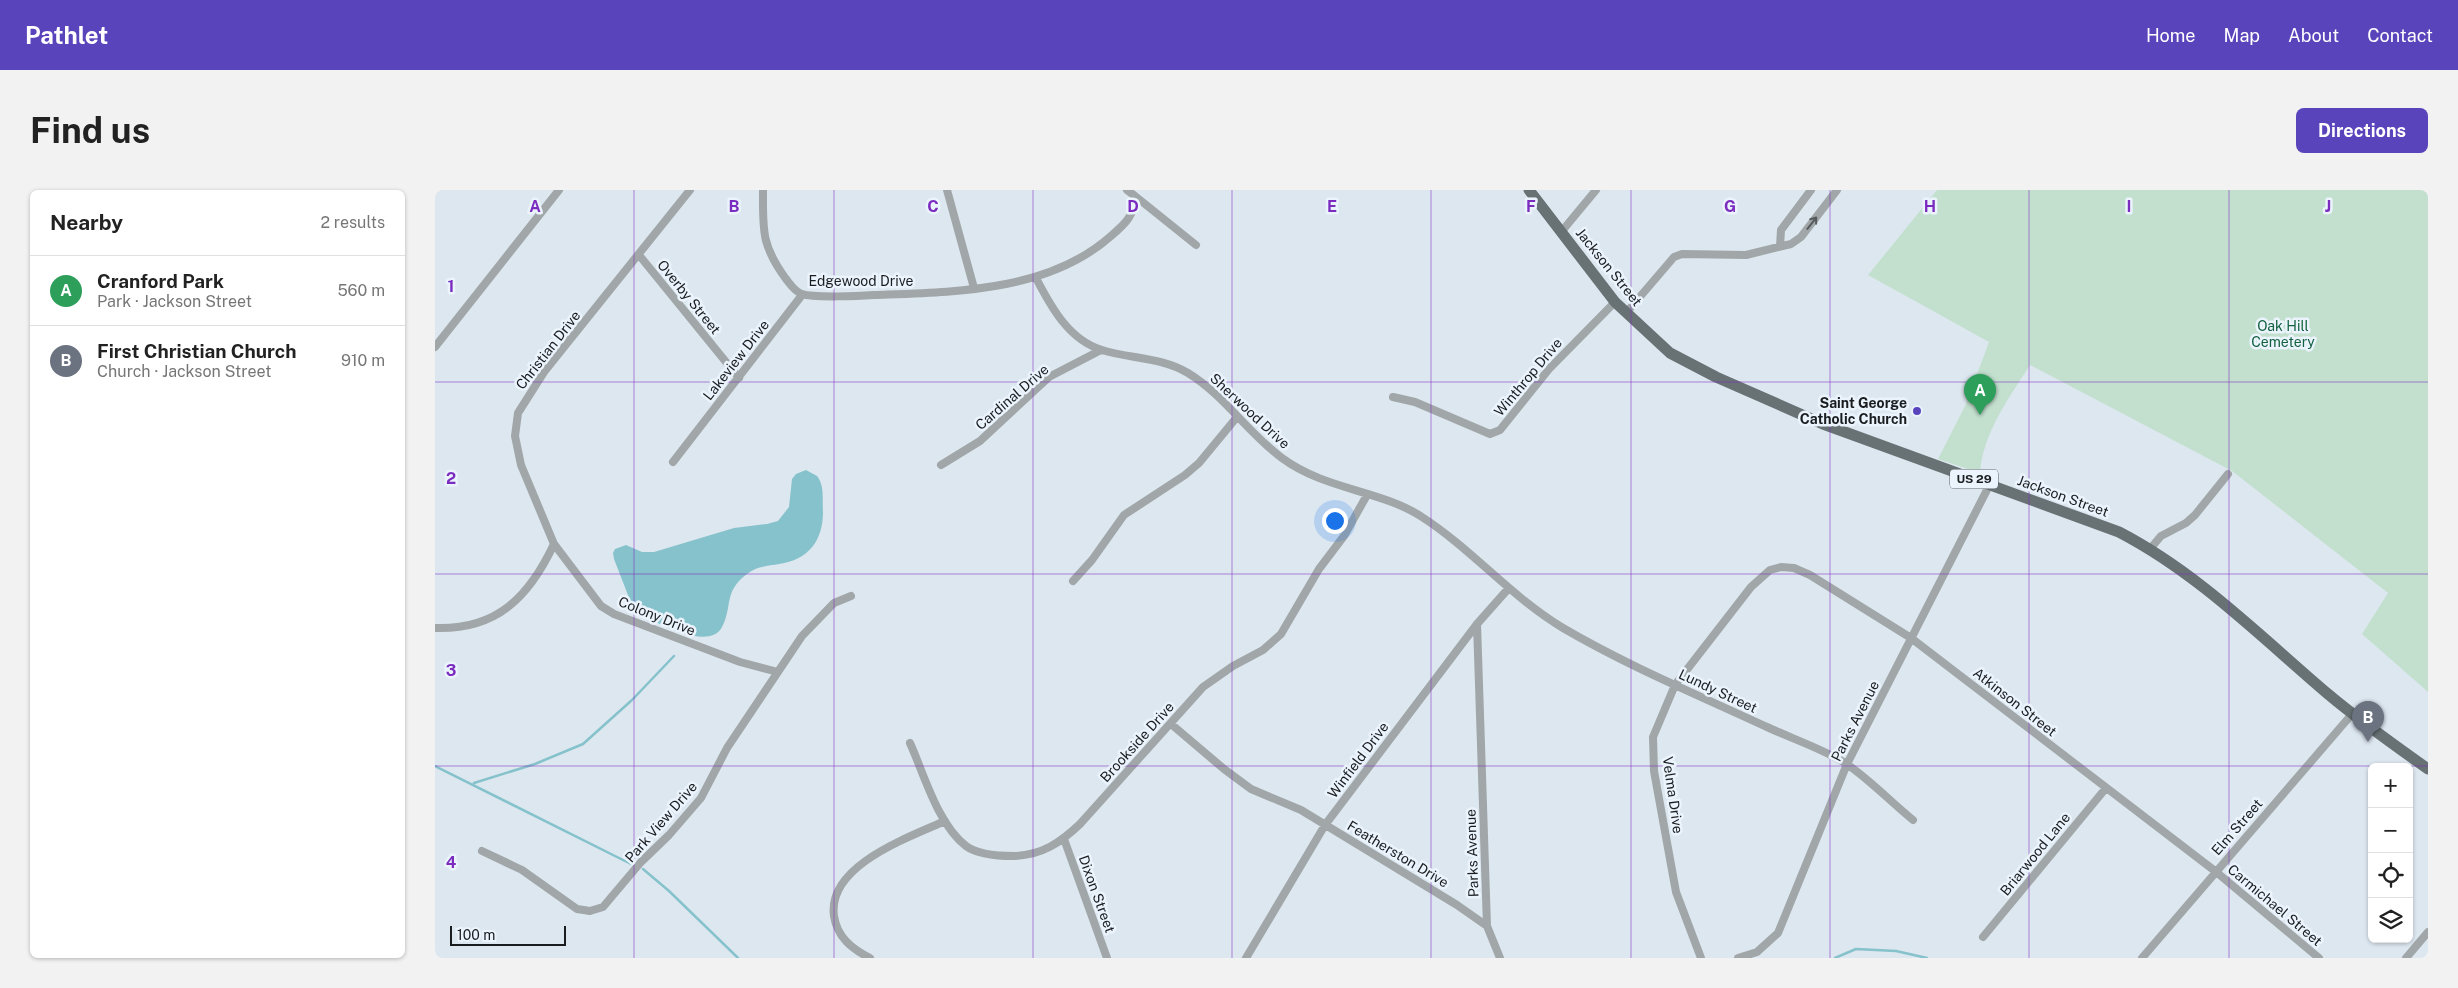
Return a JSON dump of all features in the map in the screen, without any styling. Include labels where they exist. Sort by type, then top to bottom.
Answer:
[{"type":"main road","name":"Jackson Street","points":[[1529,190],[1615,302],[1671,353],[1716,378],[1823,424],[2119,532],[2150,549],[2199,584],[2352,714],[2428,770]]},
{"type":"street","points":[[435,347],[559,190]]},
{"type":"street","name":"Christian Drive","points":[[554,544],[521,465],[515,436],[518,413],[544,372],[690,190]]},
{"type":"street","name":"Edgewood Drive","points":[[763,190],[764,240],[770,257],[790,285],[802,295],[850,296],[945,293],[1036,278],[1097,249],[1129,220],[1134,209],[1135,196]]},
{"type":"street","points":[[947,190],[974,288]]},
{"type":"street","points":[[1127,190],[1196,245]]},
{"type":"street","points":[[1562,232],[1596,190]]},
{"type":"street","points":[[1780,246],[1781,230],[1811,190]]},
{"type":"street","points":[[1626,313],[1670,259],[1677,255],[1746,255],[1791,244],[1801,237],[1837,190]]},
{"type":"street","name":"Overby Street","points":[[639,254],[739,378]]},
{"type":"street","name":"Sherwood Drive","points":[[1036,278],[1047,300],[1067,328],[1101,350],[1159,361],[1185,371],[1208,388],[1284,460],[1319,479],[1386,500],[1421,516],[1482,563],[1508,589]]},
{"type":"street","name":"Lakeview Drive","points":[[673,462],[802,295]]},
{"type":"street","name":"Winthrop Drive","points":[[1393,397],[1415,402],[1490,434],[1500,430],[1559,358],[1615,302]]},
{"type":"street","name":"Cardinal Drive","points":[[941,465],[980,441],[1049,377],[1101,350]]},
{"type":"street","points":[[1073,581],[1092,560],[1124,516],[1185,475],[1199,463],[1237,417]]},
{"type":"street","points":[[2150,549],[2161,536],[2186,523],[2195,515],[2228,474]]},
{"type":"street","name":"Parks Avenue","points":[[1738,958],[1757,952],[1778,933],[1847,764],[1990,484]]},
{"type":"street","name":"Brookside Drive","points":[[910,743],[945,821],[966,846],[987,854],[1027,855],[1053,847],[1064,839],[1203,687],[1233,666],[1263,650],[1281,634],[1319,569],[1344,536],[1367,495]]},
{"type":"street","points":[[435,628],[463,628],[496,615],[521,596],[537,577],[554,544]]},
{"type":"street","name":"Colony Drive","points":[[554,544],[601,606],[614,614],[740,662],[778,672]]},
{"type":"street","name":"Velma Drive","points":[[1701,958],[1676,892],[1654,771],[1653,737],[1675,685],[1751,587],[1770,570],[1781,567],[1791,568]]},
{"type":"street","name":"Atkinson Street","points":[[1791,568],[1810,576],[1911,638],[2215,872]]},
{"type":"street","name":"Winfield Drive","points":[[1246,958],[1325,825],[1477,624],[1508,589]]},
{"type":"street","name":"Lundy Street","points":[[1508,589],[1556,624],[1606,653],[1847,764],[1913,820]]},
{"type":"street","name":"Park View Drive","points":[[482,851],[522,870],[577,909],[590,910],[603,907],[641,862],[669,835],[701,798],[727,748],[802,636],[834,603],[851,596]]},
{"type":"street","name":"Parks Avenue","points":[[1477,624],[1487,926],[1500,958]]},
{"type":"street","name":"Elm Street","points":[[2142,958],[2352,714]]},
{"type":"street","name":"Featherston Drive","points":[[1171,724],[1224,769],[1251,789],[1301,810],[1457,905],[1487,926]]},
{"type":"street","name":"Briarwood Lane","points":[[1983,937],[2105,788]]},
{"type":"street","points":[[869,958],[843,939],[835,922],[832,903],[842,882],[858,866],[905,839],[945,821]]},
{"type":"street","name":"Dixon Street","points":[[1064,839],[1107,958]]},
{"type":"street","name":"Carmichael Street","points":[[2215,872],[2319,958]]},
{"type":"street","points":[[2406,958],[2428,932]]},
{"type":"green space","name":"Oak Hill Cemetery","points":[[1937,190],[2428,190],[2428,692],[2362,634],[2388,593],[2232,471],[2030,365],[1998,416],[1986,444],[1980,473],[1938,459],[1965,406],[1989,342],[1868,275]]},
{"type":"water","points":[[806,470],[817,476],[822,489],[823,512],[817,540],[806,553],[798,558],[789,562],[755,569],[739,581],[731,593],[722,627],[715,634],[705,637],[678,632],[651,620],[633,608],[614,559],[613,553],[615,549],[626,545],[642,552],[654,552],[734,528],[778,521],[789,507],[792,479],[796,474]]},
{"type":"waterway","points":[[474,783],[535,764],[583,744],[632,700],[674,656]]},
{"type":"waterway","points":[[435,766],[631,864]]},
{"type":"waterway","points":[[643,869],[669,891],[738,958]]},
{"type":"waterway","points":[[1835,958],[1856,949],[1896,951],[1927,958]]},
{"type":"place","name":"Saint George Catholic Church","points":[[1917,411]]},
{"type":"place","name":"Cranford Park","points":[[1980,415]]},
{"type":"place","name":"First Christian Church","points":[[2368,742]]}]
